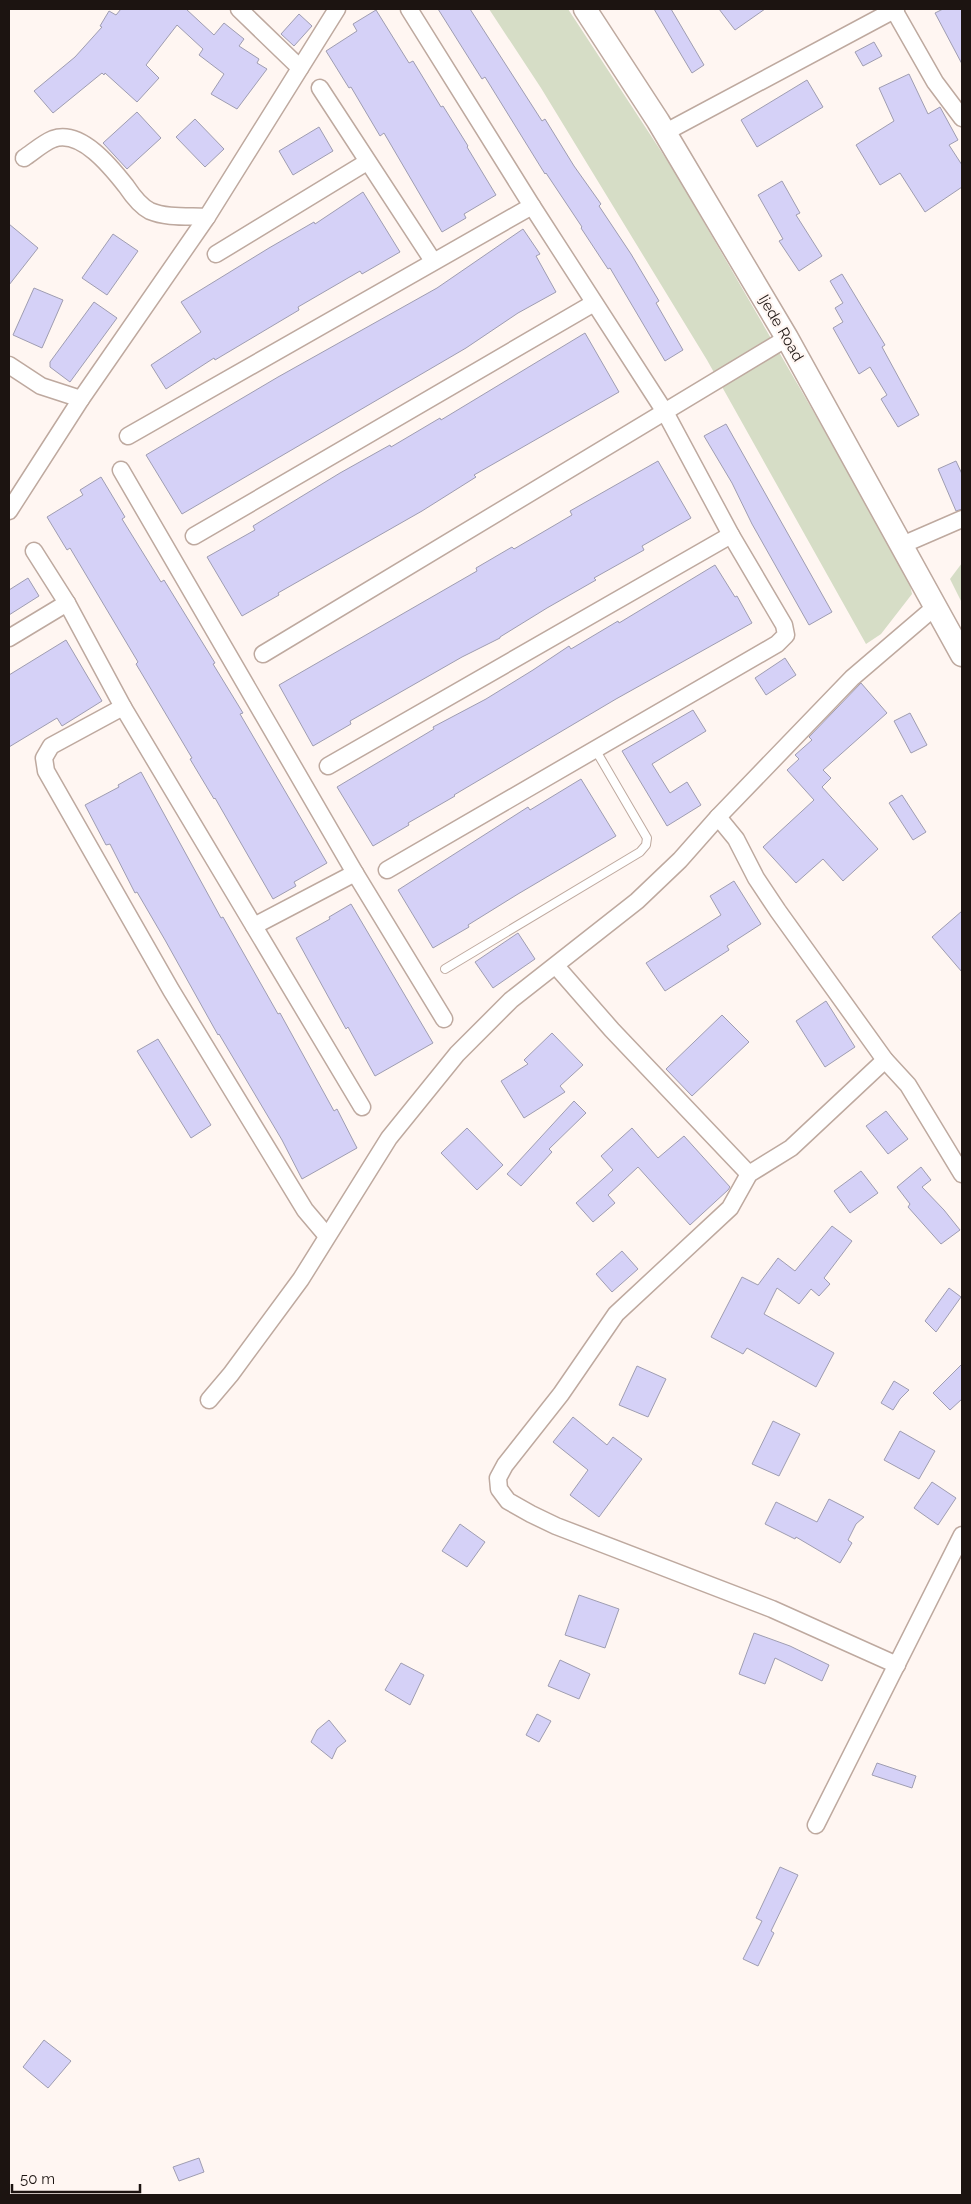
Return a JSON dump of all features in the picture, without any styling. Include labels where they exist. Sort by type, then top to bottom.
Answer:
[{"type":"main road","name":"Ijede Road","points":[[585,9],[664,133],[787,338],[962,655]]},
{"type":"street","points":[[239,9],[300,68]]},
{"type":"street","points":[[9,511],[81,399],[207,217],[337,9]]},
{"type":"street","points":[[387,870],[777,644],[786,635],[784,625],[731,535],[665,412],[408,9]]},
{"type":"street","points":[[664,133],[895,9],[934,82],[962,118]]},
{"type":"street","points":[[320,88],[433,261]]},
{"type":"street","points":[[24,158],[53,140],[64,137],[79,141],[102,158],[136,200],[148,210],[159,214],[207,217]]},
{"type":"street","points":[[216,254],[368,162]]},
{"type":"street","points":[[128,436],[532,206]]},
{"type":"street","points":[[194,536],[594,303]]},
{"type":"street","points":[[263,654],[787,338]]},
{"type":"street","points":[[9,365],[42,386],[81,399]]},
{"type":"street","points":[[121,470],[355,873],[444,1020]]},
{"type":"street","points":[[902,545],[962,519]]},
{"type":"street","points":[[328,766],[731,535]]},
{"type":"street","points":[[34,551],[67,603],[123,707],[362,1107]]},
{"type":"street","points":[[9,638],[67,603]]},
{"type":"street","points":[[209,1400],[232,1374],[301,1280],[389,1138],[457,1054],[511,1000],[638,901],[680,860],[718,817],[852,678],[935,607]]},
{"type":"street","points":[[123,707],[51,746],[44,758],[46,772],[181,1007],[305,1210],[327,1236]]},
{"type":"street","points":[[718,817],[736,840],[756,878],[778,911],[885,1060],[908,1086],[962,1174]]},
{"type":"street","points":[[254,926],[355,873]]},
{"type":"street","points":[[556,966],[606,1023],[749,1174]]},
{"type":"street","points":[[885,1060],[791,1148],[749,1174],[730,1208],[616,1314],[561,1394],[505,1465],[498,1478],[499,1489],[508,1501],[556,1526],[772,1609],[897,1664]]},
{"type":"street","points":[[816,1825],[962,1535]]},
{"type":"lane","points":[[445,969],[640,852],[646,845],[647,838],[595,748]]},
{"type":"green space","points":[[489,9],[568,9],[676,174],[908,575],[912,594],[881,634],[866,644],[707,360],[541,88]]},
{"type":"green space","points":[[962,563],[962,603],[950,579]]},
{"type":"building","points":[[121,9],[186,9],[214,35],[224,23],[244,39],[239,46],[259,59],[257,63],[267,69],[237,109],[211,94],[224,74],[199,55],[203,49],[177,25],[146,65],[159,78],[137,102],[105,73],[104,75],[102,73],[53,113],[34,91],[75,57],[102,27],[100,26],[109,11],[116,15]]},
{"type":"building","points":[[438,9],[470,9],[542,121],[545,119],[574,166],[601,204],[599,206],[659,301],[656,303],[683,350],[665,361],[610,268],[608,269],[582,227],[545,174],[485,77],[482,79]]},
{"type":"building","points":[[654,9],[671,9],[704,65],[692,73]]},
{"type":"building","points":[[719,9],[765,9],[735,30]]},
{"type":"building","points":[[943,9],[962,9],[962,64],[935,13]]},
{"type":"building","points":[[376,10],[409,63],[413,61],[441,107],[443,106],[496,195],[464,214],[466,218],[442,232],[384,133],[380,136],[351,87],[349,88],[326,51],[357,31],[353,24]]},
{"type":"building","points":[[299,14],[312,26],[294,46],[281,34]]},
{"type":"building","points":[[874,42],[882,56],[863,66],[855,52]]},
{"type":"building","points":[[909,74],[928,114],[940,107],[958,140],[949,145],[962,165],[962,187],[925,212],[900,173],[880,185],[856,145],[894,121],[879,88]]},
{"type":"building","points":[[807,80],[823,107],[757,147],[741,120]]},
{"type":"building","points":[[137,112],[161,138],[127,169],[103,143]]},
{"type":"building","points":[[195,119],[224,149],[205,167],[176,137]]},
{"type":"building","points":[[319,127],[333,151],[293,175],[279,151]]},
{"type":"building","points":[[782,181],[800,213],[796,215],[822,256],[799,271],[779,241],[783,239],[758,195]]},
{"type":"building","points":[[363,192],[400,252],[362,274],[360,271],[298,307],[299,310],[215,360],[214,358],[166,389],[151,365],[201,332],[181,302],[269,248],[314,222],[315,224]]},
{"type":"building","points":[[9,224],[38,248],[9,285]]},
{"type":"building","points":[[523,229],[540,254],[536,256],[556,292],[518,313],[466,348],[182,514],[146,455],[278,377],[437,288]]},
{"type":"building","points":[[113,234],[138,251],[107,295],[82,278]]},
{"type":"building","points":[[842,274],[885,345],[882,347],[919,415],[898,427],[881,399],[887,395],[870,367],[859,374],[833,328],[843,322],[835,308],[843,303],[830,281]]},
{"type":"building","points":[[34,288],[63,300],[42,348],[13,335]]},
{"type":"building","points":[[94,302],[117,318],[70,382],[50,367],[50,362]]},
{"type":"building","points":[[585,333],[619,392],[474,475],[476,477],[422,511],[278,593],[279,595],[242,616],[207,557],[255,530],[253,526],[340,473],[390,445],[391,447],[440,418],[441,420]]},
{"type":"building","points":[[726,424],[832,612],[809,625],[752,524],[732,483],[704,436]]},
{"type":"building","points":[[658,461],[691,518],[642,546],[644,550],[594,578],[596,580],[500,638],[462,657],[350,721],[351,724],[313,746],[279,685],[477,571],[476,568],[512,547],[514,549],[572,515],[570,511]]},
{"type":"building","points":[[956,461],[962,474],[962,509],[956,511],[938,469]]},
{"type":"building","points":[[101,477],[125,517],[122,519],[161,582],[164,580],[215,663],[213,664],[243,713],[240,714],[327,863],[294,882],[296,886],[273,899],[215,798],[190,759],[192,758],[136,664],[138,662],[70,548],[67,550],[47,517],[83,495],[80,490]]},
{"type":"building","points":[[715,565],[735,597],[737,596],[752,623],[616,699],[454,795],[373,846],[337,787],[434,729],[433,727],[486,699],[569,646],[571,649],[618,621],[619,623]]},
{"type":"building","points":[[28,578],[39,596],[9,615],[9,590]]},
{"type":"building","points":[[66,640],[102,701],[62,726],[57,718],[9,747],[9,675]]},
{"type":"building","points":[[785,658],[796,675],[766,695],[755,678]]},
{"type":"building","points":[[861,683],[887,713],[823,770],[831,778],[822,787],[878,849],[843,881],[823,859],[796,883],[763,847],[814,800],[787,770],[799,759],[795,755],[812,740],[809,737]]},
{"type":"building","points":[[693,710],[706,731],[652,764],[670,793],[687,782],[701,805],[667,826],[622,751]]},
{"type":"building","points":[[910,713],[927,745],[911,753],[894,721]]},
{"type":"building","points":[[141,772],[221,918],[223,917],[278,1014],[280,1013],[334,1111],[337,1109],[357,1148],[302,1179],[282,1140],[218,1035],[137,892],[135,893],[110,844],[106,845],[85,805],[119,787],[118,785]]},
{"type":"building","points":[[581,779],[616,836],[518,894],[468,925],[469,927],[433,948],[398,890],[528,807],[530,810]]},
{"type":"building","points":[[902,795],[926,832],[913,840],[889,803]]},
{"type":"building","points":[[734,881],[761,924],[727,946],[729,950],[665,991],[646,963],[721,915],[710,896]]},
{"type":"building","points":[[351,904],[433,1043],[375,1076],[348,1027],[346,1029],[296,938],[330,919],[329,917]]},
{"type":"building","points":[[962,911],[962,972],[932,937]]},
{"type":"building","points":[[518,933],[535,959],[493,988],[475,962]]},
{"type":"building","points":[[826,1001],[855,1047],[825,1067],[796,1021]]},
{"type":"building","points":[[722,1015],[749,1042],[692,1096],[666,1069]]},
{"type":"building","points":[[552,1033],[583,1065],[560,1086],[565,1092],[524,1118],[501,1081],[528,1064],[524,1060]]},
{"type":"building","points":[[158,1039],[211,1125],[191,1138],[137,1051]]},
{"type":"building","points":[[574,1101],[586,1113],[549,1149],[552,1152],[521,1186],[507,1174]]},
{"type":"building","points":[[886,1111],[908,1139],[888,1154],[866,1126]]},
{"type":"building","points":[[467,1128],[503,1165],[477,1190],[441,1153]]},
{"type":"building","points":[[632,1128],[658,1158],[684,1136],[730,1187],[690,1225],[638,1167],[608,1195],[615,1203],[593,1222],[576,1203],[613,1170],[601,1156]]},
{"type":"building","points":[[921,1167],[931,1180],[922,1187],[960,1230],[941,1244],[908,1207],[910,1204],[897,1187]]},
{"type":"building","points":[[861,1171],[878,1193],[850,1213],[834,1191]]},
{"type":"building","points":[[832,1226],[852,1241],[824,1278],[830,1284],[819,1296],[811,1289],[799,1304],[777,1288],[764,1314],[834,1353],[816,1387],[747,1348],[743,1354],[711,1337],[742,1277],[758,1285],[778,1258],[795,1271]]},
{"type":"building","points":[[622,1251],[638,1269],[612,1292],[596,1274]]},
{"type":"building","points":[[949,1288],[961,1297],[936,1332],[925,1321]]},
{"type":"building","points":[[962,1364],[962,1399],[950,1410],[933,1393]]},
{"type":"building","points":[[637,1366],[666,1379],[648,1417],[619,1405]]},
{"type":"building","points":[[894,1381],[909,1390],[893,1410],[881,1403]]},
{"type":"building","points":[[573,1417],[607,1445],[613,1437],[642,1459],[599,1517],[570,1495],[588,1470],[553,1442]]},
{"type":"building","points":[[773,1421],[800,1434],[779,1476],[752,1464]]},
{"type":"building","points":[[900,1431],[935,1451],[919,1479],[884,1460]]},
{"type":"building","points":[[932,1482],[956,1498],[938,1525],[914,1508]]},
{"type":"building","points":[[829,1499],[864,1517],[856,1524],[848,1540],[852,1543],[840,1563],[796,1537],[795,1539],[765,1524],[776,1502],[817,1522]]},
{"type":"building","points":[[460,1524],[485,1542],[467,1567],[442,1551]]},
{"type":"building","points":[[579,1595],[619,1609],[605,1648],[565,1635]]},
{"type":"building","points":[[754,1633],[790,1646],[829,1665],[822,1681],[775,1658],[765,1684],[739,1674]]},
{"type":"building","points":[[560,1660],[590,1674],[579,1699],[548,1686]]},
{"type":"building","points":[[401,1663],[424,1675],[410,1705],[385,1690]]},
{"type":"building","points":[[537,1714],[551,1721],[539,1742],[526,1735]]},
{"type":"building","points":[[329,1720],[346,1741],[337,1748],[332,1759],[311,1742],[317,1730]]},
{"type":"building","points":[[877,1763],[916,1776],[912,1788],[872,1775]]},
{"type":"building","points":[[780,1867],[798,1875],[771,1931],[774,1933],[758,1966],[743,1959],[762,1921],[756,1918]]},
{"type":"building","points":[[44,2040],[71,2061],[48,2088],[23,2067]]},
{"type":"building","points":[[199,2158],[204,2172],[179,2181],[173,2167]]}]
